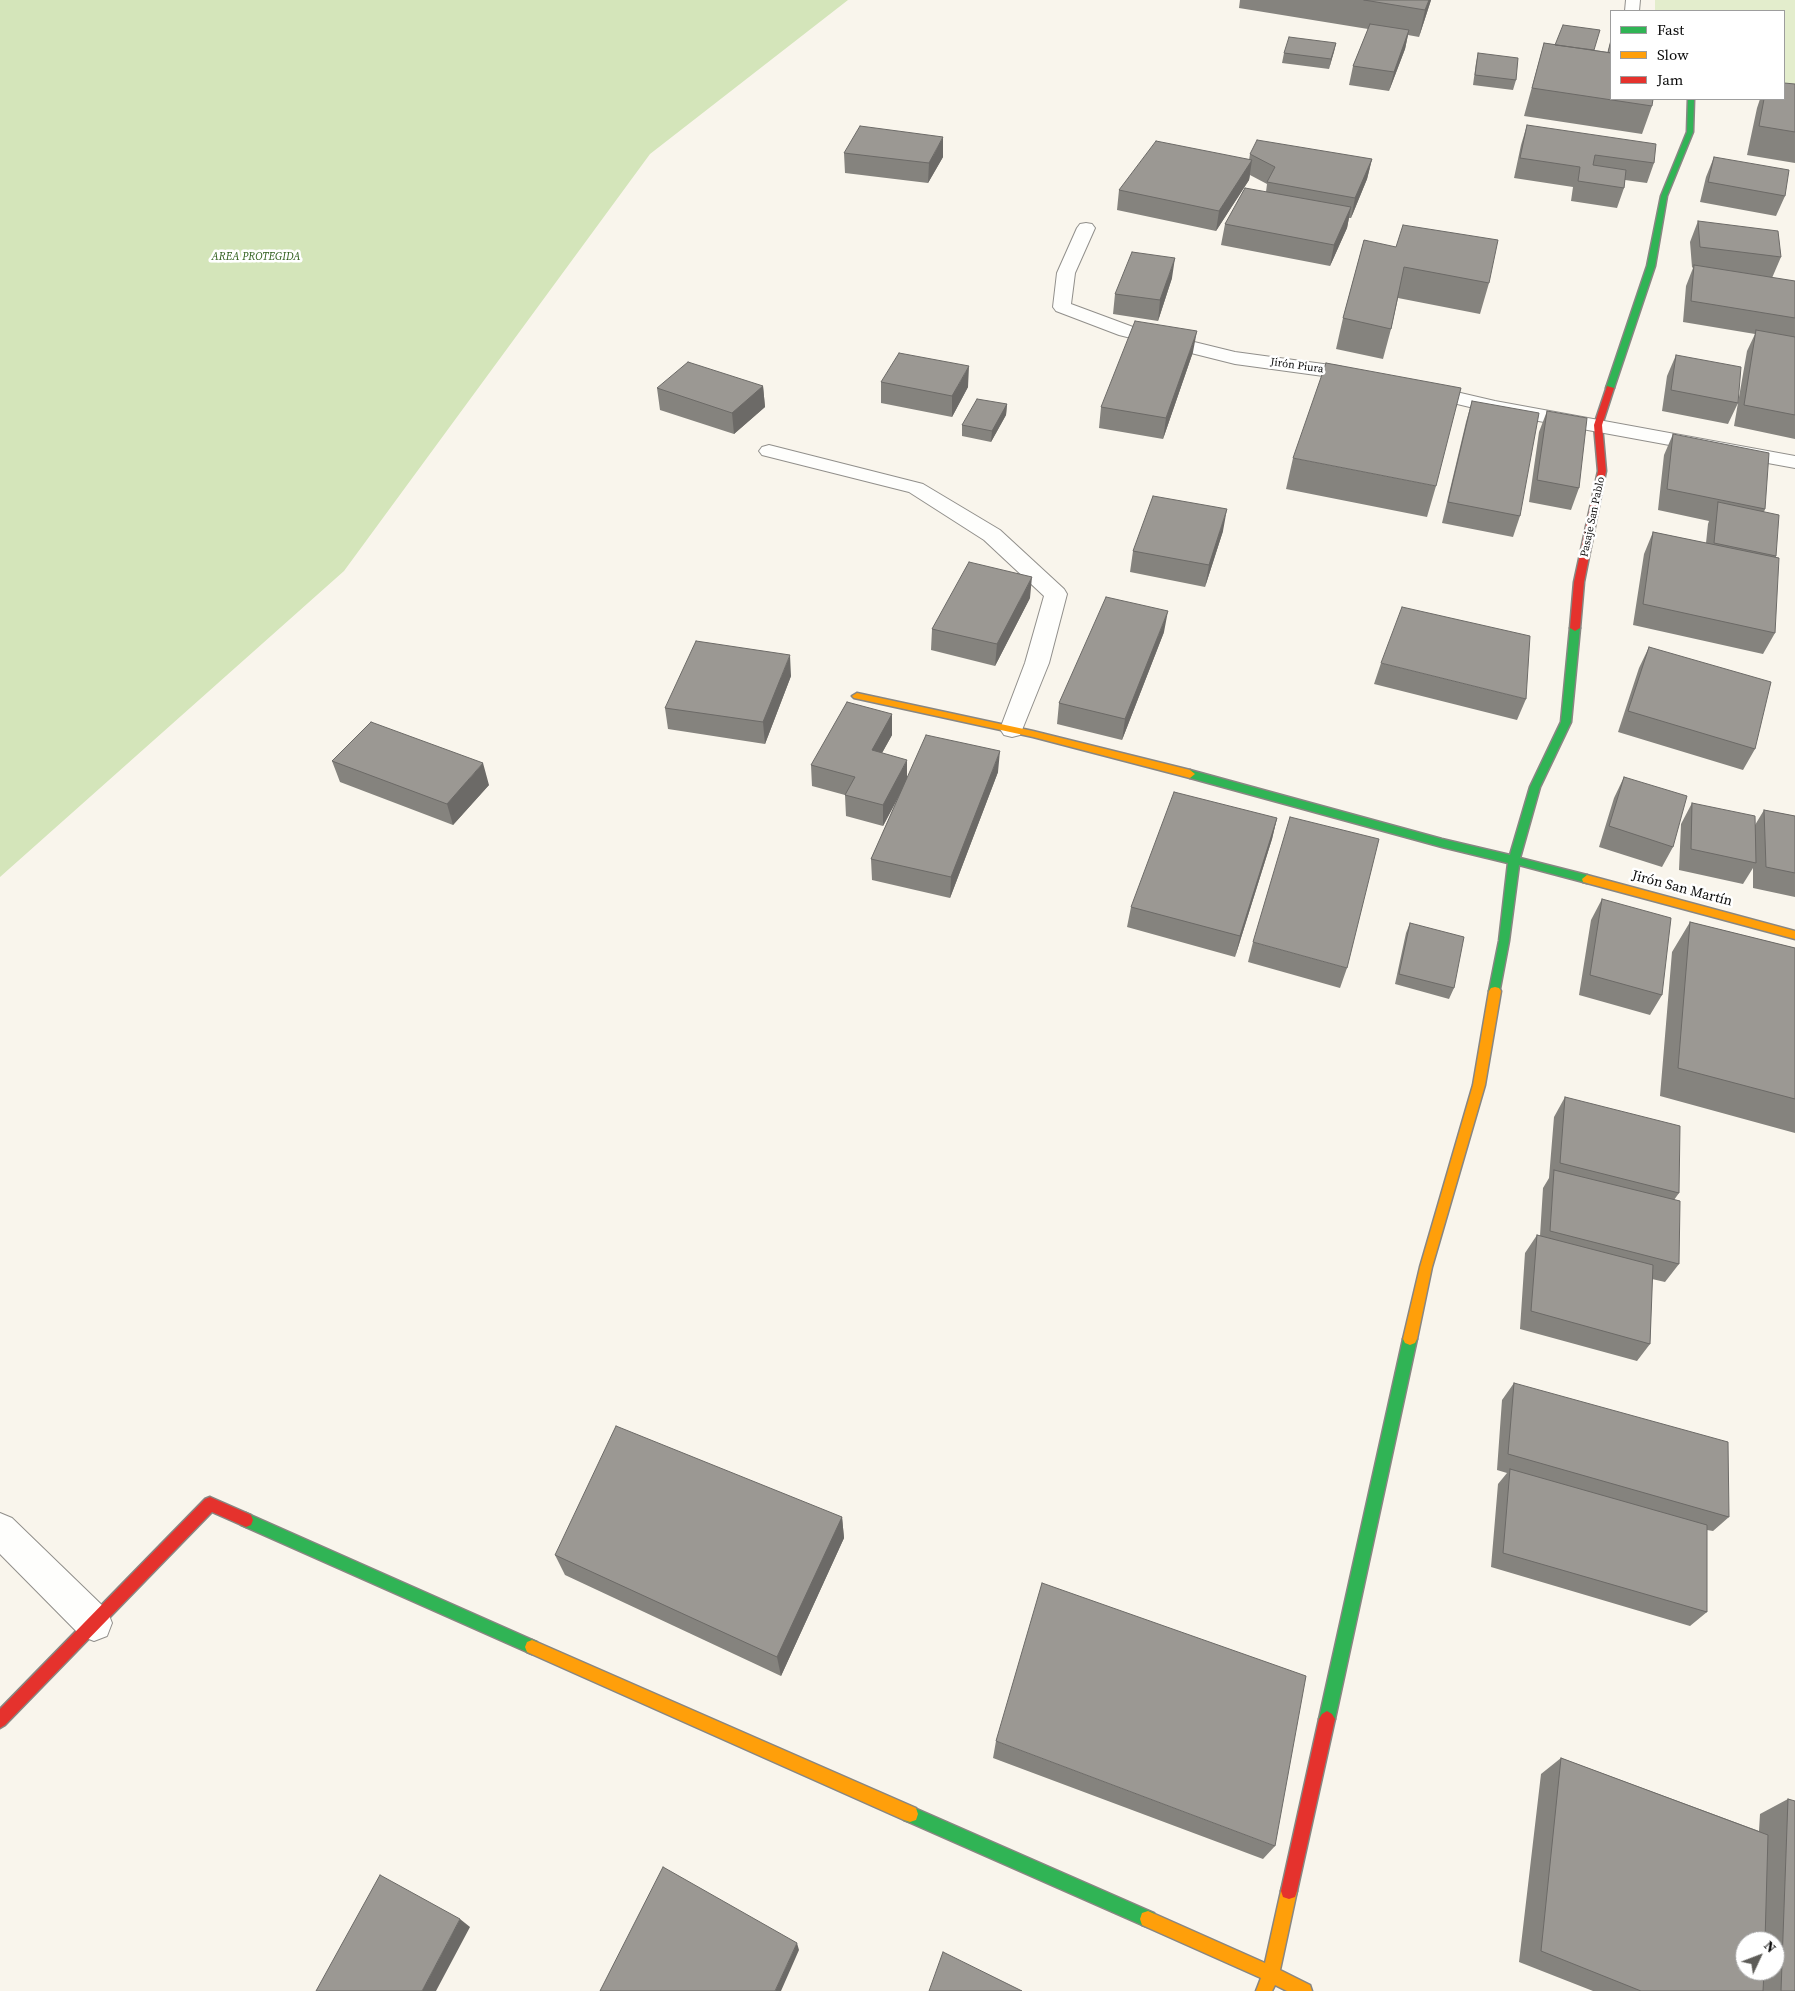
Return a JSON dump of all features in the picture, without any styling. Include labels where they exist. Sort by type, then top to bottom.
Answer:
[{"type":"street","name":"Pasaje San Pablo","points":[[1271,1974],[1426,1267],[1479,1085],[1504,941],[1514,860],[1534,787],[1566,722],[1579,582],[1602,471],[1598,426],[1651,266],[1664,196],[1690,132],[1691,100]]},
{"type":"street","name":"Jirón Piura","points":[[1086,228],[1066,273],[1062,307],[1126,332],[1235,358],[1338,372],[1375,380]]},
{"type":"street","points":[[1403,386],[1495,407],[1795,462]]},
{"type":"street","points":[[769,451],[916,488],[992,536],[1056,594],[1037,664],[1012,730]]},
{"type":"street","points":[[857,696],[1146,762],[1442,843],[1514,860]]},
{"type":"street","name":"Jirón San Martín","points":[[1514,860],[1795,935]]},
{"type":"street","points":[[0,1720],[210,1504],[1271,1974],[1304,1991]]},
{"type":"street","points":[[0,1530],[94,1623]]},
{"type":"street","points":[[1264,1991],[1271,1974]]},
{"type":"green space","name":"AREA PROTEGIDA","points":[[0,0],[848,0],[650,154],[344,571],[0,877]]},
{"type":"green space","points":[[1655,0],[1795,0],[1795,99],[1785,97],[1785,10],[1655,10]]},
{"type":"building","points":[[1364,0],[1429,0],[1425,10]]},
{"type":"building","points":[[1370,24],[1409,30],[1394,72],[1353,66]]},
{"type":"building","points":[[1563,25],[1600,30],[1594,50],[1555,45]]},
{"type":"building","points":[[1289,37],[1336,43],[1331,59],[1284,53]]},
{"type":"building","points":[[1544,43],[1610,53],[1610,100],[1532,88]]},
{"type":"building","points":[[1478,53],[1518,58],[1516,80],[1475,75]]},
{"type":"building","points":[[1785,83],[1795,84],[1795,132],[1759,126],[1764,100],[1785,100]]},
{"type":"building","points":[[1612,100],[1653,100],[1652,106]]},
{"type":"building","points":[[1527,125],[1656,144],[1654,163],[1595,155],[1593,165],[1626,170],[1624,188],[1578,181],[1580,167],[1520,158]]},
{"type":"building","points":[[860,126],[943,137],[929,163],[844,153]]},
{"type":"building","points":[[1257,140],[1372,159],[1355,198],[1267,182],[1275,167],[1250,154]]},
{"type":"building","points":[[1156,141],[1252,160],[1219,211],[1119,190]]},
{"type":"building","points":[[1714,157],[1789,170],[1785,196],[1708,182]]},
{"type":"building","points":[[1245,188],[1351,207],[1334,245],[1225,224]]},
{"type":"building","points":[[1698,221],[1778,231],[1781,257],[1700,247]]},
{"type":"building","points":[[1403,225],[1498,240],[1489,283],[1404,267],[1391,329],[1343,318],[1364,240],[1396,247]]},
{"type":"building","points":[[1132,252],[1175,258],[1160,300],[1115,294]]},
{"type":"building","points":[[1694,265],[1795,281],[1795,318],[1691,301]]},
{"type":"building","points":[[1135,321],[1197,331],[1166,418],[1101,407]]},
{"type":"building","points":[[1756,330],[1795,337],[1795,415],[1744,405]]},
{"type":"building","points":[[899,353],[969,366],[952,396],[881,382]]},
{"type":"building","points":[[1676,355],[1741,367],[1738,403],[1671,390]]},
{"type":"building","points":[[688,362],[763,386],[732,413],[657,388]]},
{"type":"building","points":[[1326,363],[1461,388],[1436,486],[1293,458]]},
{"type":"building","points":[[977,399],[1007,404],[992,431],[962,425]]},
{"type":"building","points":[[1472,401],[1539,413],[1520,516],[1448,502]]},
{"type":"building","points":[[1547,411],[1587,418],[1579,488],[1537,480]]},
{"type":"building","points":[[1673,434],[1769,453],[1765,509],[1667,489]]},
{"type":"building","points":[[1153,496],[1227,509],[1209,565],[1133,551]]},
{"type":"building","points":[[1718,502],[1779,515],[1776,556],[1714,543]]},
{"type":"building","points":[[1653,532],[1779,558],[1775,633],[1643,604]]},
{"type":"building","points":[[969,562],[1032,577],[997,644],[932,629]]},
{"type":"building","points":[[1106,597],[1168,611],[1125,719],[1059,703]]},
{"type":"building","points":[[1402,607],[1530,636],[1526,699],[1381,663]]},
{"type":"building","points":[[696,641],[790,655],[763,722],[665,708]]},
{"type":"building","points":[[1649,647],[1771,682],[1755,749],[1628,711]]},
{"type":"building","points":[[847,702],[892,714],[872,750],[907,760],[883,805],[845,795],[855,777],[811,765]]},
{"type":"building","points":[[371,722],[483,763],[447,804],[332,761]]},
{"type":"building","points":[[926,735],[1000,751],[951,877],[871,859]]},
{"type":"building","points":[[1624,777],[1687,796],[1673,847],[1609,826]]},
{"type":"building","points":[[1174,792],[1277,818],[1240,936],[1131,907]]},
{"type":"building","points":[[1692,803],[1755,816],[1756,863],[1691,849]]},
{"type":"building","points":[[1764,810],[1795,816],[1795,873],[1766,867]]},
{"type":"building","points":[[1290,817],[1379,839],[1347,968],[1253,942]]},
{"type":"building","points":[[1602,899],[1671,918],[1662,995],[1590,975]]},
{"type":"building","points":[[1690,922],[1795,948],[1795,1099],[1678,1068]]},
{"type":"building","points":[[1410,923],[1464,937],[1454,988],[1399,974]]},
{"type":"building","points":[[1565,1097],[1680,1126],[1679,1193],[1560,1163]]},
{"type":"building","points":[[1554,1170],[1680,1201],[1679,1264],[1550,1231]]},
{"type":"building","points":[[1537,1235],[1653,1265],[1650,1344],[1531,1311]]},
{"type":"building","points":[[1514,1383],[1728,1442],[1729,1517],[1508,1454]]},
{"type":"building","points":[[616,1426],[842,1517],[777,1657],[555,1555]]},
{"type":"building","points":[[1510,1469],[1707,1525],[1707,1612],[1503,1553]]},
{"type":"building","points":[[1042,1583],[1306,1676],[1275,1846],[996,1741]]},
{"type":"building","points":[[1561,1758],[1768,1835],[1765,1931],[1735,1931],[1735,1981],[1764,1981],[1763,1991],[1641,1991],[1541,1951]]},
{"type":"building","points":[[1788,1799],[1795,1801],[1795,1991],[1781,1991],[1781,1981],[1785,1981],[1785,1931],[1783,1931]]},
{"type":"building","points":[[663,1867],[797,1943],[775,1991],[600,1991]]},
{"type":"building","points":[[380,1875],[460,1919],[422,1991],[316,1991]]},
{"type":"building","points":[[943,1952],[1022,1991],[929,1991]]},
{"type":"traffic: fast","points":[[1610,388],[1651,266],[1664,196],[1690,132],[1691,100]]},
{"type":"traffic: fast","points":[[1575,628],[1566,722],[1535,787],[1514,860],[1587,879]]},
{"type":"traffic: fast","points":[[1190,774],[1442,843],[1514,860],[1504,941],[1495,991]]},
{"type":"traffic: fast","points":[[1327,1719],[1410,1339]]},
{"type":"traffic: fast","points":[[246,1520],[532,1647]]},
{"type":"traffic: fast","points":[[910,1814],[1148,1919]]},
{"type":"traffic: slow","points":[[857,696],[1033,734],[1190,774]]},
{"type":"traffic: slow","points":[[1587,879],[1795,935]]},
{"type":"traffic: slow","points":[[1410,1339],[1426,1267],[1479,1085],[1495,991]]},
{"type":"traffic: slow","points":[[532,1647],[910,1814]]},
{"type":"traffic: slow","points":[[1264,1991],[1271,1974],[1289,1891]]},
{"type":"traffic: slow","points":[[1148,1919],[1271,1974],[1304,1991]]},
{"type":"traffic: jam","points":[[1575,628],[1579,582],[1602,471],[1598,425],[1610,388]]},
{"type":"traffic: jam","points":[[0,1720],[210,1504],[246,1520]]},
{"type":"traffic: jam","points":[[1289,1891],[1327,1719]]}]
